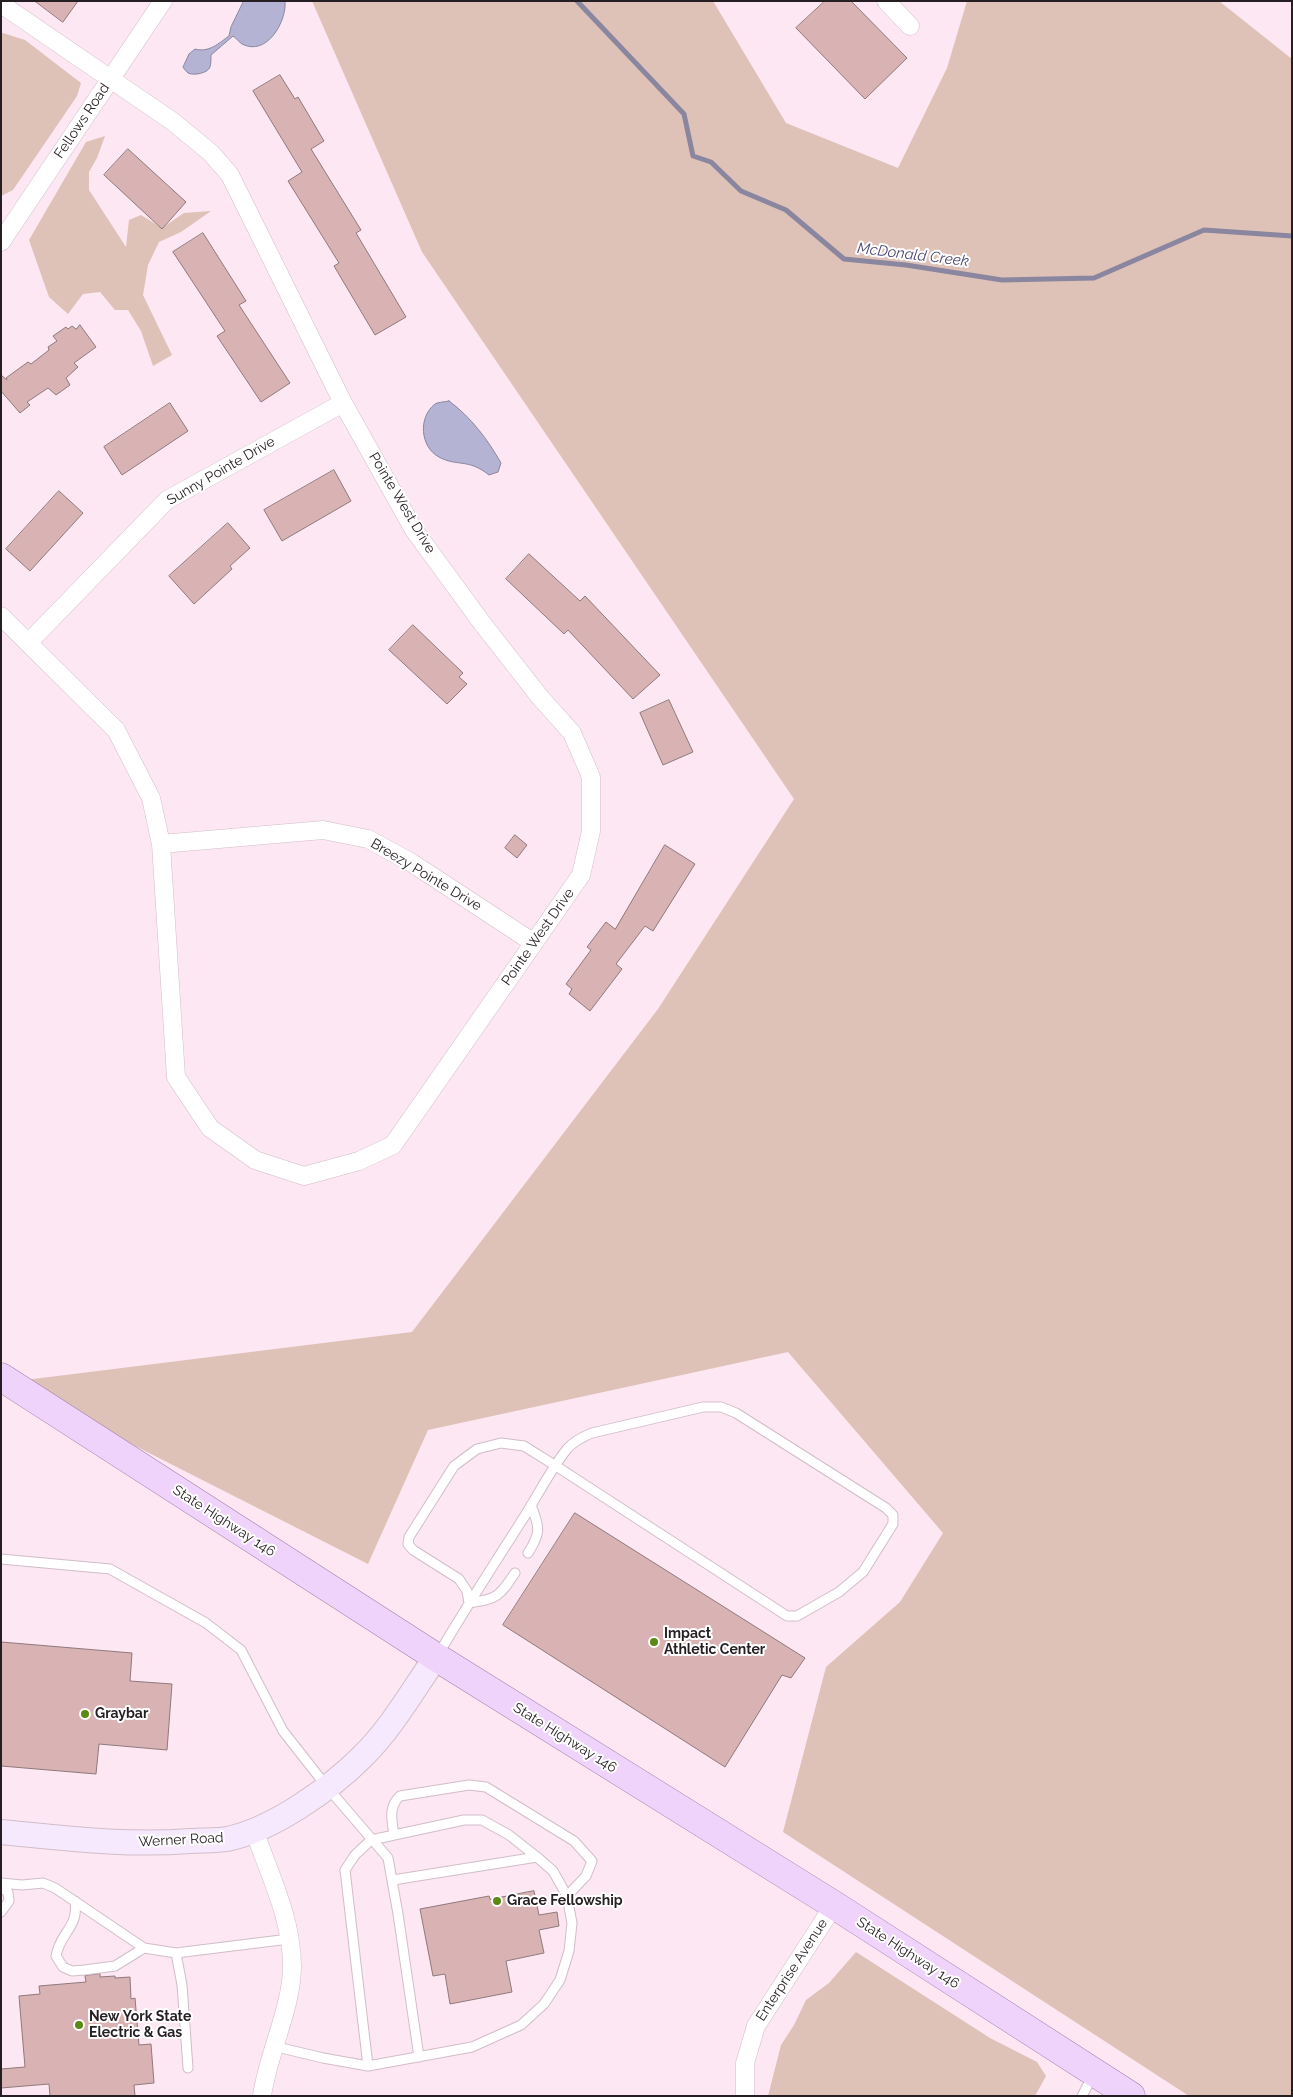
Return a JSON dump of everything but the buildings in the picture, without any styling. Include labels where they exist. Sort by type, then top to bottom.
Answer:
[{"type":"main road","name":"State Highway 146","points":[[1,1377],[436,1657],[834,1905],[1088,2084],[1131,2096]]},
{"type":"street","name":"Fellows Road","points":[[1,242],[163,1]]},
{"type":"street","points":[[886,1],[910,26]]},
{"type":"street","name":"Pointe West Drive","points":[[1,4],[172,121],[211,153],[230,175],[343,402],[414,530],[482,623],[539,696],[572,733],[591,777],[591,831],[581,875],[393,1145],[359,1161],[304,1176],[255,1160],[210,1128],[176,1077],[161,844],[151,798],[116,730],[1,616]]},
{"type":"street","name":"Sunny Pointe Drive","points":[[28,643],[167,500],[343,402]]},
{"type":"street","name":"Breezy Pointe Drive","points":[[161,844],[322,830],[368,839],[412,863],[534,943]]},
{"type":"street","name":"Werner Road","points":[[1,1832],[150,1844],[228,1838],[254,1830],[291,1812],[363,1757],[393,1720],[436,1657]]},
{"type":"street","points":[[254,1830],[284,1917],[292,1967],[286,2002],[273,2046],[262,2096]]},
{"type":"street","name":"Enterprise Avenue","points":[[745,2096],[745,2063],[756,2026],[834,1905]]},
{"type":"lane","points":[[436,1657],[469,1603],[531,1505],[556,1466],[567,1449],[579,1438],[592,1433],[703,1407],[721,1407],[736,1413],[886,1508],[892,1515],[893,1524],[863,1572],[839,1592],[805,1612],[797,1616],[787,1616],[556,1466],[524,1446],[500,1443],[477,1449],[454,1466],[409,1537],[408,1544],[413,1550],[459,1580],[467,1591],[469,1603]]},
{"type":"lane","points":[[528,1553],[538,1536],[538,1524],[531,1505]]},
{"type":"lane","points":[[1,1559],[110,1569],[206,1623],[241,1650],[283,1731],[326,1787],[388,1858],[393,1880],[419,2057]]},
{"type":"lane","points":[[469,1603],[497,1597],[514,1573]]},
{"type":"lane","points":[[394,1835],[391,1809],[394,1801],[400,1796],[469,1784],[486,1787],[584,1849],[592,1861],[586,1876],[567,1896]]},
{"type":"lane","points":[[273,2046],[368,2066],[472,2047],[521,2025],[544,2004],[560,1980],[569,1951],[572,1923],[567,1896],[553,1871],[509,1835],[482,1820],[464,1820],[372,1840],[355,1855],[346,1870],[368,2066]]},
{"type":"lane","points":[[393,1880],[537,1857]]},
{"type":"lane","points":[[1,1883],[22,1885],[43,1883],[56,1888],[144,1948],[176,1953],[289,1939]]},
{"type":"lane","points":[[1,1888],[8,1892],[9,1901],[1,1912]]},
{"type":"lane","points":[[75,1901],[77,1912],[75,1921],[58,1945],[56,1956],[63,1967],[72,1971],[115,1966],[144,1948]]},
{"type":"lane","points":[[176,1953],[182,1986],[188,2068]]},
{"type":"shaded area","points":[[312,1],[713,1],[786,123],[898,168],[947,68],[967,1],[1219,1],[1292,59],[1292,2096],[1189,2096],[783,1832],[826,1667],[900,1602],[943,1533],[788,1352],[428,1430],[368,1564],[9,1382],[412,1332],[658,1009],[794,799],[422,252]]},
{"type":"shaded area","points":[[1,34],[25,40],[81,83],[77,96],[13,190],[1,196]]},
{"type":"shaded area","points":[[105,136],[97,158],[89,172],[89,190],[126,247],[129,220],[141,215],[162,228],[184,213],[211,211],[181,232],[159,242],[148,265],[143,295],[172,355],[153,366],[141,331],[128,310],[115,310],[100,292],[83,294],[68,314],[49,297],[29,240],[86,142]]},
{"type":"shaded area","points":[[856,1952],[990,2038],[1037,2062],[1046,2076],[1035,2096],[768,2096],[781,2045],[794,2025],[806,2000],[829,1983]]},
{"type":"water","points":[[244,1],[285,1],[283,18],[274,35],[260,46],[251,47],[242,44],[233,36],[211,55],[210,67],[207,71],[197,74],[188,73],[183,67],[189,54],[195,49],[205,50],[213,47],[229,36],[231,27]]},
{"type":"water","points":[[449,401],[472,422],[490,446],[501,463],[498,472],[489,475],[475,466],[445,460],[428,446],[424,432],[426,416],[435,404]]},
{"type":"waterway","name":"McDonald Creek","points":[[577,1],[684,114],[693,156],[711,162],[741,191],[786,210],[844,259],[906,265],[1002,280],[1094,278],[1204,230],[1292,236]]},
{"type":"place","name":"Impact Athletic Center","points":[[654,1642]]},
{"type":"place","name":"Graybar","points":[[85,1714]]},
{"type":"place","name":"Grace Fellowship","points":[[497,1901]]},
{"type":"place","name":"New York State Electric & Gas","points":[[79,2025]]}]
